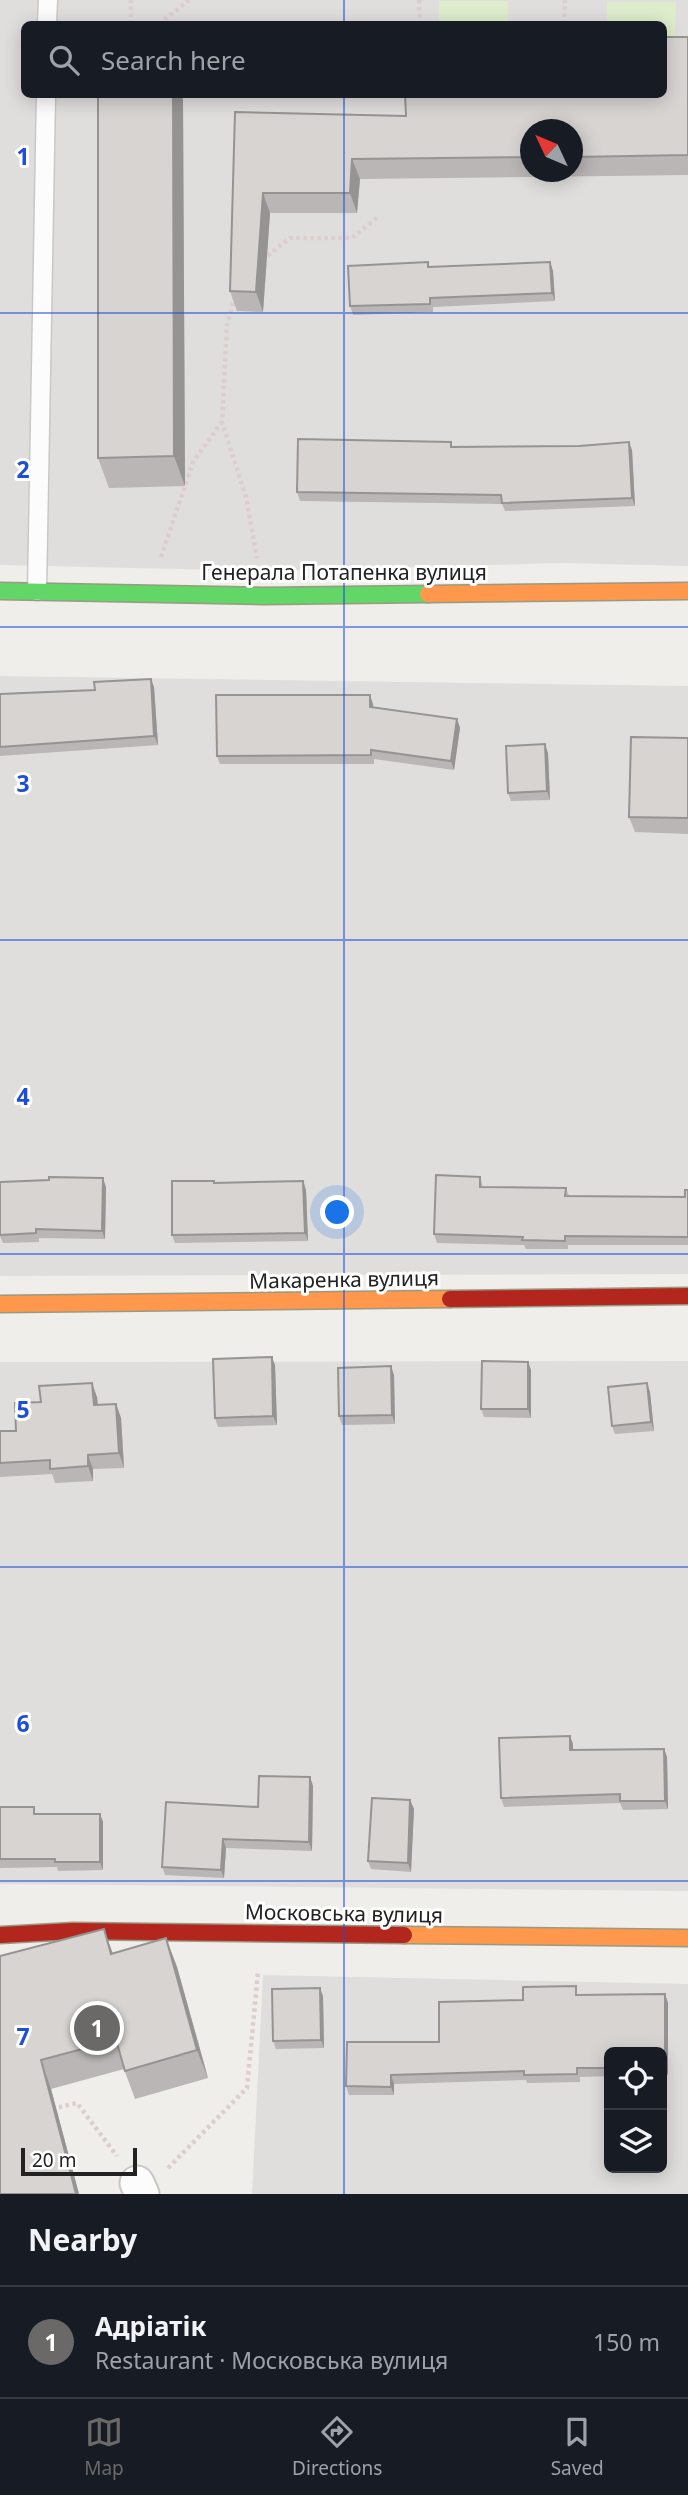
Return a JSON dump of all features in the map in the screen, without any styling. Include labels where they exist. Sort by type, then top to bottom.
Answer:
[{"type":"street","name":"Генерала Потапенка вулиця","points":[[0,591],[263,596],[688,591]]},
{"type":"street","name":"Макаренка вулиця","points":[[0,1304],[688,1296]]},
{"type":"street","name":"Московська вулиця","points":[[0,1935],[73,1931],[688,1938]]},
{"type":"lane","points":[[47,21],[48,0]]},
{"type":"lane","points":[[37,591],[46,98]]},
{"type":"path","points":[[131,0],[131,21]]},
{"type":"path","points":[[163,21],[189,0]]},
{"type":"path","points":[[419,0],[420,21]]},
{"type":"path","points":[[564,21],[565,0]]},
{"type":"path","points":[[260,262],[290,238],[352,238],[379,216]]},
{"type":"path","points":[[236,290],[227,325],[222,422],[246,497],[263,596]]},
{"type":"path","points":[[149,592],[193,462],[222,422]]},
{"type":"path","points":[[51,2109],[77,2103],[139,2188],[165,2172],[247,2088],[258,1972],[269,1966]]},
{"type":"shaded area","points":[[0,0],[688,0],[688,566],[561,563],[271,571],[0,565]]},
{"type":"shaded area","points":[[0,676],[688,686],[688,1274],[0,1276]]},
{"type":"shaded area","points":[[688,1361],[688,1891],[0,1884],[0,1362]]},
{"type":"shaded area","points":[[263,1975],[688,1984],[688,2194],[252,2194]]},
{"type":"green space","points":[[439,1],[508,1],[508,21],[439,21]]},
{"type":"green space","points":[[607,2],[676,2],[675,37],[667,37],[667,21],[607,21]]},
{"type":"building","points":[[667,37],[688,37],[688,155],[583,157],[583,119],[520,119],[520,157],[352,159],[350,193],[263,193],[256,292],[230,291],[235,112],[406,116],[405,98],[667,98]]},
{"type":"building","points":[[98,98],[173,98],[174,456],[98,458]]},
{"type":"building","points":[[428,262],[428,267],[550,262],[552,293],[430,298],[430,304],[350,306],[348,266]]},
{"type":"building","points":[[298,439],[451,442],[451,447],[579,446],[629,442],[632,498],[502,503],[501,495],[297,492]]},
{"type":"building","points":[[151,679],[154,736],[0,747],[0,694],[95,690],[94,682]]},
{"type":"building","points":[[216,695],[370,695],[370,707],[457,719],[451,761],[371,750],[371,755],[217,756]]},
{"type":"building","points":[[631,737],[688,738],[688,818],[629,817]]},
{"type":"building","points":[[545,744],[547,791],[508,793],[506,746]]},
{"type":"building","points":[[436,1175],[480,1177],[480,1187],[566,1188],[565,1196],[685,1197],[685,1190],[688,1190],[688,1237],[565,1236],[565,1241],[434,1234]]},
{"type":"building","points":[[49,1177],[103,1178],[102,1231],[36,1229],[36,1233],[0,1235],[0,1182],[49,1180]]},
{"type":"building","points":[[172,1181],[303,1181],[305,1233],[172,1235]]},
{"type":"building","points":[[272,1357],[273,1416],[215,1418],[213,1359]]},
{"type":"building","points":[[482,1361],[528,1362],[528,1409],[481,1409]]},
{"type":"building","points":[[391,1366],[392,1415],[339,1416],[338,1368]]},
{"type":"building","points":[[92,1383],[94,1405],[116,1404],[119,1453],[88,1455],[88,1466],[50,1469],[50,1460],[0,1463],[0,1431],[16,1431],[15,1403],[41,1402],[39,1386]]},
{"type":"building","points":[[647,1383],[651,1422],[612,1426],[608,1387]]},
{"type":"building","points":[[570,1736],[570,1750],[664,1749],[665,1801],[620,1801],[620,1794],[501,1798],[499,1738]]},
{"type":"building","points":[[259,1776],[310,1777],[309,1842],[223,1839],[221,1870],[162,1867],[166,1802],[258,1807]]},
{"type":"building","points":[[372,1798],[410,1800],[408,1863],[368,1861]]},
{"type":"building","points":[[0,1807],[34,1807],[34,1814],[100,1814],[100,1862],[0,1859]]},
{"type":"building","points":[[104,1929],[111,1954],[166,1938],[197,2050],[125,2071],[116,2040],[41,2060],[76,2194],[0,2194],[0,1956]]},
{"type":"building","points":[[576,1986],[576,1995],[665,1994],[665,2047],[604,2047],[604,2068],[577,2068],[577,2074],[524,2075],[524,2071],[391,2075],[391,2087],[346,2086],[347,2042],[439,2042],[439,2002],[523,2000],[523,1987]]},
{"type":"building","points":[[320,1988],[321,2040],[273,2041],[272,1989]]},
{"type":"traffic: fast","points":[[0,591],[263,596],[428,594]]},
{"type":"traffic: slow","points":[[428,594],[688,591]]},
{"type":"traffic: slow","points":[[0,1304],[450,1299]]},
{"type":"traffic: slow","points":[[404,1935],[688,1938]]},
{"type":"traffic: jam","points":[[450,1299],[688,1296]]},
{"type":"traffic: jam","points":[[0,1935],[73,1931],[404,1935]]},
{"type":"place","name":"Адріатік","points":[[97,2028]]}]
